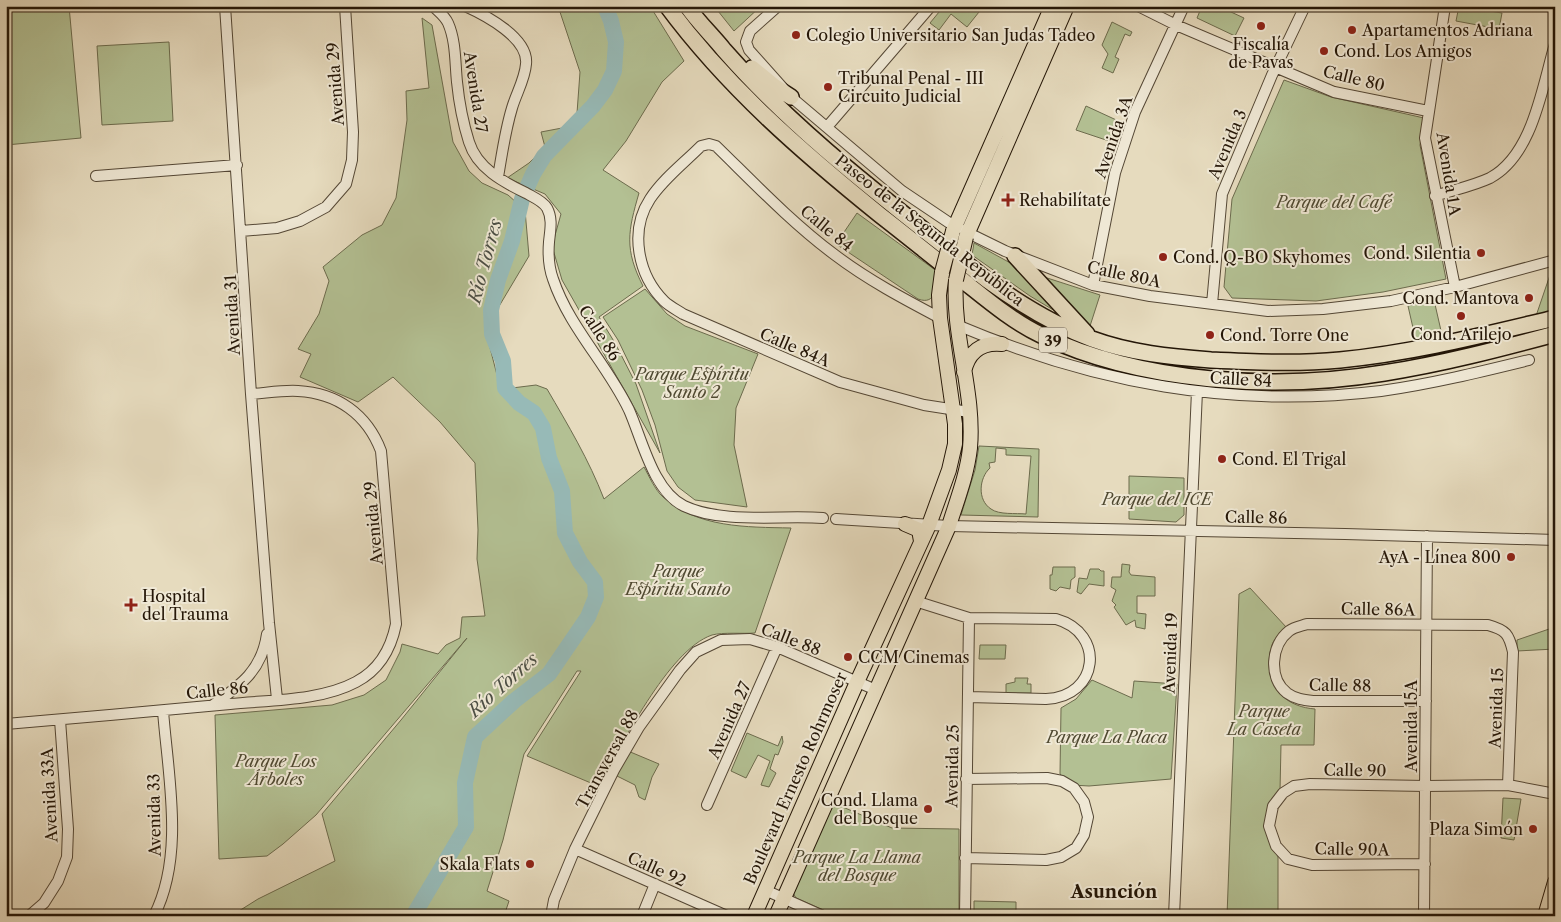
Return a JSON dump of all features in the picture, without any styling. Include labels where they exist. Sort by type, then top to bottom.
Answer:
[{"type":"highway","name":"Paseo de la Segunda República","points":[[668,6],[732,84],[818,164],[1001,310],[1038,334],[1073,349],[1105,360],[1156,372],[1243,380],[1296,382],[1342,379],[1385,373],[1555,334]]},
{"type":"highway","name":"Paseo de la Segunda República","points":[[687,6],[744,73],[786,115],[828,151],[987,280],[1012,298],[1050,321],[1092,339],[1158,355],[1193,358],[1245,362],[1338,360],[1424,348],[1555,318]]},
{"type":"highway","points":[[712,35],[774,86],[791,97]]},
{"type":"highway","points":[[1015,256],[1092,339]]},
{"type":"highway","points":[[1526,342],[1555,339]]},
{"type":"main road","name":"Boulevard Ernesto Rohrmoser","points":[[754,916],[856,682],[922,541],[949,470],[955,444],[954,409],[940,318],[939,295],[942,273],[953,228],[1052,6]]},
{"type":"main road","points":[[776,916],[949,526],[965,475],[970,448],[969,412],[954,300],[956,280],[967,235],[1067,6]]},
{"type":"main road","points":[[942,273],[949,319],[957,325]]},
{"type":"main road","points":[[964,372],[969,358],[974,352],[987,344],[1002,344]]},
{"type":"main road","points":[[905,524],[919,530],[922,541]]},
{"type":"main road","points":[[1545,916],[1555,882]]},
{"type":"street","name":"Avenida 31","points":[[225,6],[251,394],[269,623],[278,699]]},
{"type":"street","name":"Avenida 29","points":[[241,231],[277,228],[300,221],[326,207],[346,184],[352,160],[353,132],[345,6]]},
{"type":"street","name":"Avenida 27","points":[[432,6],[447,21],[451,33],[459,93],[470,144],[476,158],[486,170],[514,188],[540,201]]},
{"type":"street","points":[[465,6],[503,27],[518,42],[526,58],[524,73],[512,108],[498,177]]},
{"type":"street","name":"Calle 80A","points":[[778,6],[750,32],[746,42],[749,50],[791,97],[902,191],[953,228],[1015,256],[1093,285],[1150,296],[1268,311],[1323,309],[1391,301],[1454,287],[1555,260]]},
{"type":"street","points":[[827,127],[931,6]]},
{"type":"street","name":"Calle 80","points":[[1138,6],[1176,25],[1334,92],[1428,110]]},
{"type":"street","name":"Avenida 3A","points":[[1093,285],[1115,173],[1135,112],[1184,6]]},
{"type":"street","name":"Avenida 3","points":[[1212,304],[1222,194],[1305,6]]},
{"type":"street","name":"Avenida 1A","points":[[1445,6],[1425,138],[1454,287]]},
{"type":"street","points":[[1435,196],[1479,183],[1491,177],[1505,168],[1516,155],[1532,125],[1555,44]]},
{"type":"street","name":"Calle 84A","points":[[709,144],[701,146],[663,183],[650,200],[640,220],[638,239],[640,260],[648,282],[665,302],[691,318],[840,382],[904,401],[969,412]]},
{"type":"street","name":"Calle 84","points":[[709,144],[716,146],[803,229],[834,254],[890,292],[940,318]]},
{"type":"street","points":[[96,176],[237,165]]},
{"type":"street","name":"Calle 86","points":[[540,201],[550,215],[550,262],[552,277],[561,301],[616,388],[628,410],[655,476],[671,495],[682,505],[694,511],[723,516],[823,518]]},
{"type":"street","name":"Calle 84","points":[[957,325],[1002,344],[1088,371],[1142,383],[1197,392],[1270,396],[1343,394],[1416,386],[1529,360]]},
{"type":"street","name":"Avenida 29","points":[[251,394],[298,391],[320,394],[342,402],[366,422],[375,435],[381,450],[396,624]]},
{"type":"street","name":"Avenida 19","points":[[1174,916],[1197,392]]},
{"type":"street","name":"Calle 86","points":[[836,519],[949,526],[1555,540]]},
{"type":"street","name":"Avenida 15A","points":[[1424,916],[1427,536]]},
{"type":"street","points":[[915,601],[969,618],[1056,619],[1065,621],[1082,635],[1088,646],[1090,659],[1088,672],[1077,688],[1068,695],[1057,698],[968,697]]},
{"type":"street","name":"Avenida 25","points":[[965,916],[969,618]]},
{"type":"street","name":"Avenida 31","points":[[212,705],[235,689],[249,676],[260,658],[266,642],[269,623]]},
{"type":"street","name":"Calle 86","points":[[6,724],[163,711],[324,694],[358,681],[370,672],[388,650],[393,640],[396,624]]},
{"type":"street","name":"Calle 86A","points":[[1274,665],[1275,649],[1283,637],[1291,630],[1307,624],[1488,625],[1500,628],[1505,633]]},
{"type":"street","name":"Avenida 15","points":[[1505,633],[1509,638],[1513,652],[1508,785]]},
{"type":"street","name":"Calle 88","points":[[721,640],[750,639],[777,647],[876,690]]},
{"type":"street","name":"Transversal 88","points":[[550,916],[554,900],[575,849],[614,770],[639,728],[680,670],[696,652],[721,640]]},
{"type":"street","name":"Avenida 27","points":[[707,805],[777,647]]},
{"type":"street","name":"Calle 88","points":[[1274,665],[1279,684],[1286,693],[1297,699],[1313,701],[1426,701]]},
{"type":"street","name":"Avenida 33","points":[[154,916],[161,903],[171,857],[172,818],[163,711]]},
{"type":"street","name":"Avenida 33A","points":[[29,916],[44,903],[58,881],[67,857],[68,829],[60,720]]},
{"type":"street","points":[[966,779],[1047,778],[1062,781],[1074,788],[1084,802],[1088,817],[1084,835],[1076,848],[1061,857],[1046,860],[966,858]]},
{"type":"street","name":"Calle 90","points":[[1269,826],[1273,806],[1283,793],[1294,786],[1508,785],[1555,794]]},
{"type":"street","name":"Calle 90A","points":[[1269,826],[1276,846],[1288,859],[1312,865],[1425,864]]},
{"type":"street","name":"Calle 92","points":[[575,849],[727,916]]},
{"type":"street","points":[[642,916],[655,884]]},
{"type":"street","points":[[765,890],[823,916]]},
{"type":"green space","points":[[6,6],[69,6],[81,138],[6,145]]},
{"type":"green space","points":[[558,6],[650,6],[684,61],[662,82],[626,141],[603,170],[639,193],[630,229],[630,250],[643,286],[599,317],[636,384],[660,453],[562,280],[552,246],[561,214],[545,194],[507,178],[529,163],[545,147],[541,132],[562,128],[577,113],[580,72]]},
{"type":"green space","points":[[714,6],[761,6],[734,31]]},
{"type":"green space","points":[[944,6],[980,7],[977,10],[979,12],[967,27],[951,14],[939,30],[930,23]]},
{"type":"green space","points":[[1202,6],[1218,6],[1244,18],[1235,36],[1197,18]]},
{"type":"green space","points":[[1459,6],[1502,13],[1499,29],[1456,21]]},
{"type":"green space","points":[[422,18],[432,25],[453,142],[469,171],[482,183],[508,195],[525,210],[529,256],[498,308],[487,336],[497,375],[512,388],[536,385],[547,389],[585,457],[604,499],[644,467],[660,494],[691,515],[723,524],[791,528],[755,633],[712,635],[695,644],[679,659],[647,702],[598,786],[527,756],[581,671],[577,671],[524,754],[503,840],[487,891],[509,901],[504,916],[231,916],[258,899],[335,861],[322,814],[467,638],[316,815],[267,856],[219,859],[215,715],[332,705],[364,695],[386,680],[402,644],[438,654],[446,645],[460,638],[462,617],[485,616],[477,559],[478,530],[475,463],[440,422],[393,377],[358,402],[300,377],[311,354],[298,349],[319,314],[329,281],[323,267],[362,235],[382,225],[396,198],[407,120],[406,91],[429,88]]},
{"type":"green space","points":[[1112,22],[1132,32],[1130,36],[1125,34],[1115,57],[1119,59],[1113,73],[1102,68],[1108,54],[1102,45]]},
{"type":"green space","points":[[169,42],[173,121],[102,125],[97,46]]},
{"type":"green space","name":"Parque del Café","points":[[1284,80],[1331,97],[1424,118],[1420,145],[1446,279],[1383,292],[1316,301],[1232,298],[1224,287],[1232,199]]},
{"type":"green space","points":[[1086,106],[1125,124],[1118,144],[1076,130]]},
{"type":"green space","points":[[857,213],[938,272],[936,288],[929,300],[918,299],[836,244]]},
{"type":"green space","points":[[974,243],[1025,271],[1070,320],[1030,296],[972,255]]},
{"type":"green space","points":[[1555,271],[1555,311],[1536,316],[1551,272]]},
{"type":"green space","points":[[1041,276],[1100,295],[1090,326]]},
{"type":"green space","name":"Parque Espíritu Santo 2","points":[[645,289],[667,314],[685,326],[758,354],[736,408],[734,445],[747,507],[695,500],[678,487],[667,471],[655,425],[642,390],[618,340],[603,317]]},
{"type":"green space","points":[[1434,300],[1442,335],[1416,341],[1408,306]]},
{"type":"green space","points":[[979,446],[1039,449],[1038,517],[961,515],[975,470]],"holes":[[[996,448],[1006,449],[1006,455],[1031,456],[1026,514],[994,511],[983,500],[981,489],[986,472],[990,468],[989,463],[995,462]]]},
{"type":"green space","name":"Parque del ICE","points":[[1129,476],[1184,478],[1184,515],[1176,522],[1129,519]]},
{"type":"green space","points":[[1122,564],[1130,565],[1129,572],[1131,575],[1155,577],[1155,596],[1137,596],[1137,613],[1146,614],[1145,629],[1136,627],[1135,620],[1126,625],[1114,607],[1116,605],[1112,601],[1116,590],[1111,587],[1112,577],[1121,577]]},
{"type":"green space","points":[[1053,567],[1075,567],[1075,577],[1071,580],[1070,589],[1060,587],[1056,591],[1050,589],[1050,575],[1052,575]]},
{"type":"green space","points":[[1090,569],[1104,571],[1104,586],[1089,584],[1081,594],[1077,592],[1079,578],[1087,579]]},
{"type":"green space","name":"Parque La Caseta","points":[[1250,588],[1287,628],[1275,639],[1271,648],[1269,665],[1273,683],[1277,690],[1289,701],[1306,708],[1315,709],[1314,745],[1281,745],[1280,791],[1270,839],[1278,857],[1278,916],[1227,916],[1239,594]]},
{"type":"green space","points":[[1555,627],[1555,649],[1517,651],[1517,640]]},
{"type":"green space","points":[[980,645],[1006,645],[1005,659],[979,659]]},
{"type":"green space","points":[[1015,678],[1028,678],[1027,684],[1031,684],[1031,693],[1006,693],[1006,684],[1015,682]]},
{"type":"green space","name":"Parque La Placa","points":[[1092,680],[1132,698],[1134,681],[1177,684],[1171,779],[1089,786],[1072,785],[1060,774],[1061,708],[1076,699]]},
{"type":"green space","points":[[747,733],[778,746],[782,736],[783,742],[778,755],[775,754],[770,769],[776,773],[769,787],[761,785],[770,761],[758,755],[746,778],[731,771]]},
{"type":"green space","points":[[628,751],[659,764],[652,777],[645,800],[639,797],[635,785],[615,775]]},
{"type":"green space","points":[[1503,798],[1521,799],[1514,840],[1501,838]]},
{"type":"green space","name":"Parque La Llama del Bosque","points":[[831,802],[892,828],[959,829],[959,916],[837,916],[796,898],[792,891]]},
{"type":"green space","points":[[974,901],[1016,902],[1016,916],[974,916]]},
{"type":"waterway","name":"Río Torres","points":[[413,916],[466,827],[465,783],[475,737],[514,701],[549,674],[588,617],[596,597],[595,582],[580,562],[565,533],[562,491],[549,458],[543,428],[534,413],[519,403],[505,388],[503,361],[492,334],[491,310],[498,280],[512,241],[522,199],[533,174],[544,156],[593,106],[605,90],[614,71],[616,42],[605,6]]},
{"type":"place","name":"Fiscalía de Pavas","points":[[1261,26]]},
{"type":"place","name":"Apartamentos Adriana","points":[[1352,30]]},
{"type":"place","name":"Colegio Universitario San Judas Tadeo","points":[[796,35]]},
{"type":"place","name":"Cond. Los Amigos","points":[[1324,51]]},
{"type":"place","name":"Tribunal Penal - III Circuito Judicial","points":[[828,87]]},
{"type":"place","name":"Rehabilítate","points":[[1008,200]]},
{"type":"place","name":"Cond. Silentia","points":[[1481,253]]},
{"type":"place","name":"Cond. Q-BO Skyhomes","points":[[1163,257]]},
{"type":"place","name":"Cond. Mantova","points":[[1529,298]]},
{"type":"place","name":"Cond. Arilejo","points":[[1461,316]]},
{"type":"place","name":"Cond. Torre One","points":[[1210,335]]},
{"type":"place","name":"Cond. El Trigal","points":[[1222,459]]},
{"type":"place","name":"AyA - Línea 800","points":[[1511,557]]},
{"type":"place","name":"Hospital del Trauma","points":[[131,605]]},
{"type":"place","name":"CCM Cinemas","points":[[848,657]]},
{"type":"place","name":"Cond. Llama del Bosque","points":[[928,809]]},
{"type":"place","name":"Plaza Simón","points":[[1533,829]]},
{"type":"place","name":"Skala Flats","points":[[530,864]]},
{"type":"district","name":"Asunción","points":[[1114,892]]},
{"type":"park label","name":"Parque Espíritu Santo","points":[[678,580]]},
{"type":"park label","name":"Parque Los Árboles","points":[[276,770]]}]
